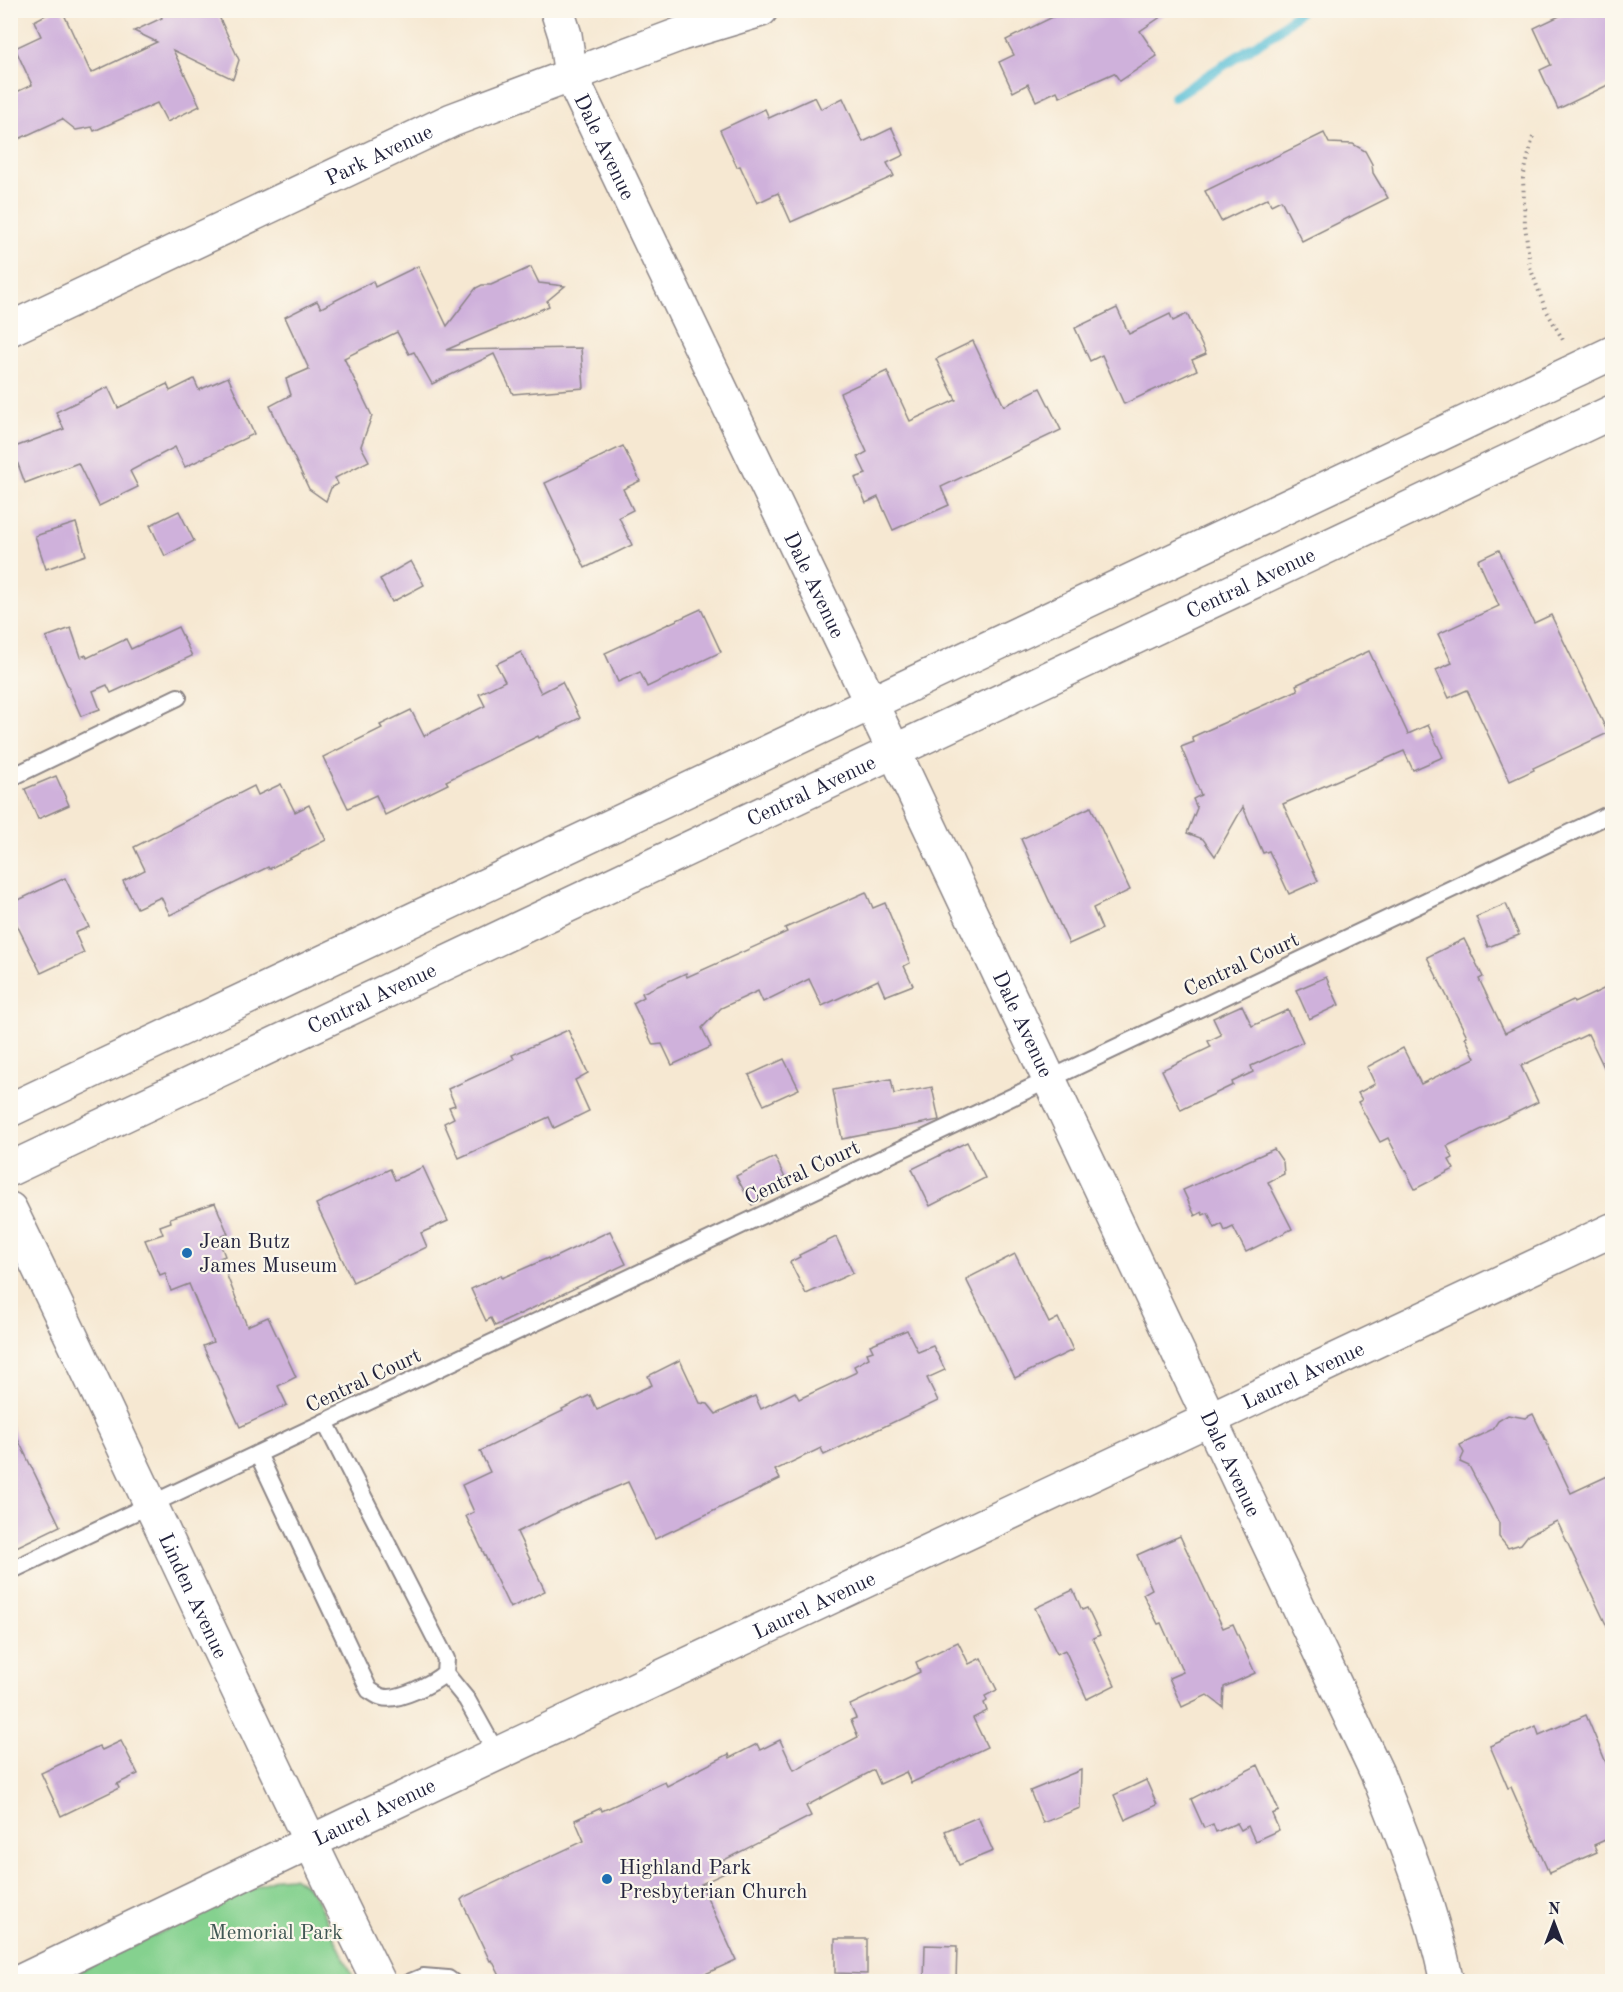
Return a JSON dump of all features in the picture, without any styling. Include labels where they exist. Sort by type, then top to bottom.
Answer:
[{"type":"street","name":"Dale Avenue","points":[[557,10],[565,36],[571,76],[894,751],[1377,1773],[1417,1874],[1438,1939],[1447,1982]]},
{"type":"street","name":"Park Avenue","points":[[10,329],[452,120],[681,34],[761,10]]},
{"type":"street","points":[[10,1110],[1612,353]]},
{"type":"street","name":"Central Avenue","points":[[10,1169],[1612,412]]},
{"type":"street","points":[[1320,491],[1339,541]]},
{"type":"street","name":"Linden Avenue","points":[[10,1209],[152,1504],[309,1842],[379,1982]]},
{"type":"street","name":"Laurel Avenue","points":[[19,1982],[309,1842],[1612,1230]]},
{"type":"lane","points":[[10,778],[178,697]]},
{"type":"lane","name":"Central Court","points":[[10,1571],[1612,813]]},
{"type":"lane","points":[[325,1422],[446,1659],[445,1673],[467,1700],[497,1754]]},
{"type":"lane","points":[[258,1454],[369,1690],[382,1697],[395,1698],[433,1682],[445,1673]]},
{"type":"lane","points":[[411,1982],[423,1977],[448,1979],[452,1982]]},
{"type":"path","points":[[1533,137],[1523,178],[1530,267],[1545,308],[1579,369]]},
{"type":"green space","name":"Memorial Park","points":[[293,1877],[307,1886],[315,1896],[355,1981],[57,1982],[260,1885],[277,1878]]},
{"type":"building","points":[[55,10],[62,10],[91,73],[157,42],[134,31],[162,18],[158,10],[216,10],[239,60],[233,79],[173,50],[200,106],[167,122],[157,103],[94,131],[92,127],[76,130],[62,119],[10,143],[10,95],[32,85],[15,48],[41,36],[34,21]]},
{"type":"building","points":[[1067,10],[1171,10],[1140,31],[1157,56],[1120,81],[1114,73],[1060,97],[1057,91],[1036,101],[1028,84],[1013,92],[999,62],[1014,55],[1006,40]]},
{"type":"building","points":[[1572,10],[1605,10],[1612,26],[1612,83],[1558,109],[1540,70],[1551,65],[1534,28]]},
{"type":"building","points":[[815,97],[821,109],[843,98],[863,142],[892,128],[904,155],[887,163],[894,176],[791,222],[778,193],[757,203],[720,130],[765,109],[769,118]]},
{"type":"building","points":[[1324,133],[1329,143],[1353,144],[1365,151],[1372,164],[1373,173],[1388,198],[1302,241],[1281,200],[1271,205],[1268,198],[1221,221],[1205,191]]},
{"type":"building","points":[[418,266],[447,326],[476,288],[491,285],[531,267],[539,283],[565,286],[547,301],[549,306],[446,350],[581,348],[584,388],[513,394],[494,354],[432,384],[414,352],[409,354],[397,332],[344,358],[372,416],[361,446],[369,461],[335,478],[338,484],[331,488],[326,501],[309,489],[270,406],[291,395],[286,379],[309,369],[285,317],[317,301],[321,308],[373,281],[375,287]]},
{"type":"building","points":[[1117,308],[1129,334],[1170,314],[1173,321],[1187,314],[1206,354],[1192,360],[1197,370],[1124,404],[1102,355],[1090,361],[1075,328]]},
{"type":"building","points":[[973,341],[1004,406],[1040,388],[1061,430],[941,487],[949,505],[893,530],[878,497],[866,503],[855,478],[866,474],[858,457],[867,452],[840,393],[887,371],[910,421],[956,400],[936,359]]},
{"type":"building","points":[[228,377],[254,434],[185,467],[175,447],[130,471],[138,487],[99,506],[78,463],[25,483],[12,448],[64,429],[56,412],[108,387],[118,408],[167,384],[170,391],[194,379],[199,390]]},
{"type":"building","points":[[623,446],[640,481],[623,489],[633,510],[619,517],[632,545],[585,568],[545,483]]},
{"type":"building","points":[[179,511],[194,541],[165,556],[150,525]]},
{"type":"building","points":[[76,523],[86,555],[46,569],[35,536]]},
{"type":"building","points":[[1499,550],[1534,623],[1551,615],[1608,733],[1510,781],[1467,690],[1449,698],[1436,670],[1452,663],[1438,634],[1499,606],[1478,560]]},
{"type":"building","points":[[411,561],[424,585],[392,602],[380,579]]},
{"type":"building","points":[[701,609],[721,652],[647,687],[640,672],[618,682],[605,653]]},
{"type":"building","points":[[178,627],[192,656],[111,693],[107,685],[93,691],[100,709],[81,716],[46,637],[71,628],[81,657],[86,655],[87,658],[126,639],[131,649]]},
{"type":"building","points":[[1369,651],[1408,734],[1428,725],[1443,757],[1413,770],[1404,751],[1283,804],[1318,881],[1289,894],[1269,851],[1263,853],[1243,807],[1215,856],[1203,839],[1187,833],[1197,808],[1193,799],[1201,795],[1181,747],[1194,742],[1192,737],[1298,690],[1296,685]]},
{"type":"building","points":[[521,652],[541,693],[562,682],[580,718],[446,781],[448,784],[385,815],[376,795],[348,808],[323,757],[382,728],[380,725],[411,710],[424,736],[485,706],[479,694],[505,681],[496,664]]},
{"type":"building","points":[[56,776],[69,805],[38,819],[25,789]]},
{"type":"building","points":[[281,784],[295,812],[309,805],[326,840],[170,915],[161,897],[137,908],[123,881],[145,870],[134,847],[254,786],[258,795]]},
{"type":"building","points":[[1091,807],[1130,890],[1093,908],[1102,929],[1069,944],[1021,839]]},
{"type":"building","points":[[65,878],[89,927],[75,933],[84,953],[41,973],[10,911],[10,904]]},
{"type":"building","points":[[866,892],[873,908],[885,903],[910,963],[904,966],[913,985],[885,996],[878,980],[822,1006],[809,979],[763,1002],[758,991],[721,1008],[702,1028],[711,1047],[672,1065],[662,1044],[653,1045],[633,1003],[644,997],[642,993],[686,973],[687,977],[787,932],[785,928]]},
{"type":"building","points":[[1506,904],[1519,935],[1488,947],[1476,917]]},
{"type":"building","points":[[1464,939],[1483,977],[1479,979],[1505,1033],[1573,1000],[1574,1003],[1612,985],[1612,1084],[1588,1034],[1521,1066],[1538,1102],[1447,1146],[1453,1158],[1449,1160],[1454,1169],[1415,1189],[1388,1138],[1380,1142],[1358,1102],[1362,1100],[1358,1093],[1375,1084],[1367,1067],[1403,1048],[1421,1084],[1475,1058],[1465,1037],[1467,1036],[1427,957]]},
{"type":"building","points":[[1326,977],[1339,1005],[1309,1019],[1296,990]]},
{"type":"building","points":[[1242,1005],[1252,1026],[1288,1010],[1303,1042],[1251,1066],[1253,1072],[1232,1082],[1233,1085],[1181,1110],[1162,1070],[1211,1047],[1208,1041],[1221,1035],[1213,1018]]},
{"type":"building","points":[[568,1030],[588,1073],[575,1080],[589,1111],[554,1128],[549,1117],[459,1158],[444,1123],[454,1118],[449,1107],[455,1105],[448,1089],[514,1059],[512,1055]]},
{"type":"building","points":[[784,1059],[799,1089],[764,1105],[749,1075]]},
{"type":"building","points":[[891,1079],[894,1094],[932,1087],[939,1120],[842,1139],[833,1090]]},
{"type":"building","points":[[967,1142],[985,1178],[930,1206],[912,1169]]},
{"type":"building","points":[[1274,1149],[1283,1162],[1284,1174],[1268,1182],[1292,1229],[1246,1252],[1233,1227],[1225,1231],[1222,1224],[1215,1228],[1208,1213],[1203,1215],[1202,1212],[1195,1216],[1183,1190]]},
{"type":"building","points":[[775,1157],[785,1178],[785,1188],[752,1205],[736,1176]]},
{"type":"building","points":[[423,1167],[448,1221],[421,1233],[427,1247],[353,1282],[316,1204],[390,1169],[395,1180]]},
{"type":"building","points":[[215,1203],[228,1234],[218,1238],[225,1256],[220,1258],[247,1326],[268,1317],[296,1377],[278,1386],[287,1405],[240,1427],[203,1346],[213,1342],[189,1284],[171,1291],[165,1273],[160,1275],[145,1240],[163,1234],[160,1226],[171,1222],[170,1218]]},
{"type":"building","points":[[610,1231],[626,1264],[495,1326],[491,1318],[486,1321],[471,1289],[501,1275],[502,1278],[548,1258],[549,1260]]},
{"type":"building","points":[[836,1237],[853,1273],[806,1294],[790,1262],[800,1257],[799,1255]]},
{"type":"building","points":[[1015,1254],[1049,1323],[1058,1318],[1073,1350],[1015,1378],[966,1279]]},
{"type":"building","points":[[907,1330],[918,1352],[933,1346],[945,1370],[927,1378],[938,1401],[824,1455],[821,1448],[775,1470],[780,1479],[655,1539],[628,1482],[560,1511],[517,1532],[545,1591],[510,1608],[466,1516],[474,1512],[462,1485],[490,1472],[480,1451],[563,1411],[562,1409],[590,1395],[597,1410],[652,1385],[648,1376],[680,1360],[700,1403],[708,1404],[716,1414],[755,1396],[761,1409],[795,1392],[799,1399],[857,1372],[854,1366],[869,1358],[867,1353],[873,1351],[870,1345]]},
{"type":"building","points":[[1533,1414],[1571,1493],[1612,1474],[1612,1637],[1557,1521],[1528,1535],[1521,1544],[1508,1548],[1499,1537],[1499,1523],[1469,1466],[1460,1462],[1464,1453],[1460,1445],[1493,1429],[1498,1421],[1508,1415],[1525,1418]]},
{"type":"building","points":[[10,1423],[60,1526],[10,1550]]},
{"type":"building","points":[[1180,1536],[1223,1628],[1233,1624],[1255,1673],[1224,1687],[1223,1707],[1207,1695],[1182,1707],[1169,1678],[1183,1672],[1161,1623],[1158,1624],[1143,1594],[1152,1589],[1137,1555]]},
{"type":"building","points":[[1073,1590],[1082,1610],[1087,1608],[1100,1635],[1093,1638],[1115,1685],[1087,1699],[1065,1650],[1057,1654],[1035,1608]]},
{"type":"building","points":[[958,1642],[969,1664],[981,1658],[997,1690],[985,1696],[987,1701],[984,1703],[987,1711],[973,1718],[987,1747],[911,1783],[906,1772],[880,1784],[874,1770],[806,1806],[811,1816],[720,1862],[725,1873],[701,1884],[736,1960],[688,1982],[503,1982],[492,1960],[490,1961],[461,1900],[464,1897],[584,1841],[575,1820],[601,1808],[602,1811],[665,1782],[667,1786],[729,1754],[730,1758],[757,1744],[760,1750],[780,1740],[794,1770],[858,1737],[851,1720],[856,1718],[850,1705],[920,1672],[916,1662]]},
{"type":"building","points":[[1586,1715],[1612,1777],[1612,1837],[1594,1845],[1597,1852],[1549,1873],[1490,1746],[1536,1726],[1539,1735]]},
{"type":"building","points":[[121,1741],[138,1774],[117,1784],[119,1788],[61,1816],[41,1773],[99,1746],[102,1750]]},
{"type":"building","points":[[1258,1765],[1279,1811],[1272,1814],[1279,1830],[1255,1841],[1248,1826],[1241,1830],[1237,1823],[1216,1832],[1213,1824],[1204,1828],[1191,1799]]},
{"type":"building","points":[[1081,1770],[1080,1808],[1043,1823],[1030,1791]]},
{"type":"building","points":[[1146,1780],[1157,1805],[1125,1820],[1114,1795]]},
{"type":"building","points":[[978,1817],[993,1851],[959,1865],[945,1831]]},
{"type":"building","points":[[835,1939],[867,1939],[867,1974],[835,1973]]},
{"type":"building","points":[[925,1945],[957,1946],[956,1981],[924,1981]]},
{"type":"waterway","points":[[1174,97],[1276,32],[1301,10]]},
{"type":"place","name":"Jean Butz James Museum","points":[[187,1253]]},
{"type":"place","name":"Highland Park Presbyterian Church","points":[[607,1879]]}]
